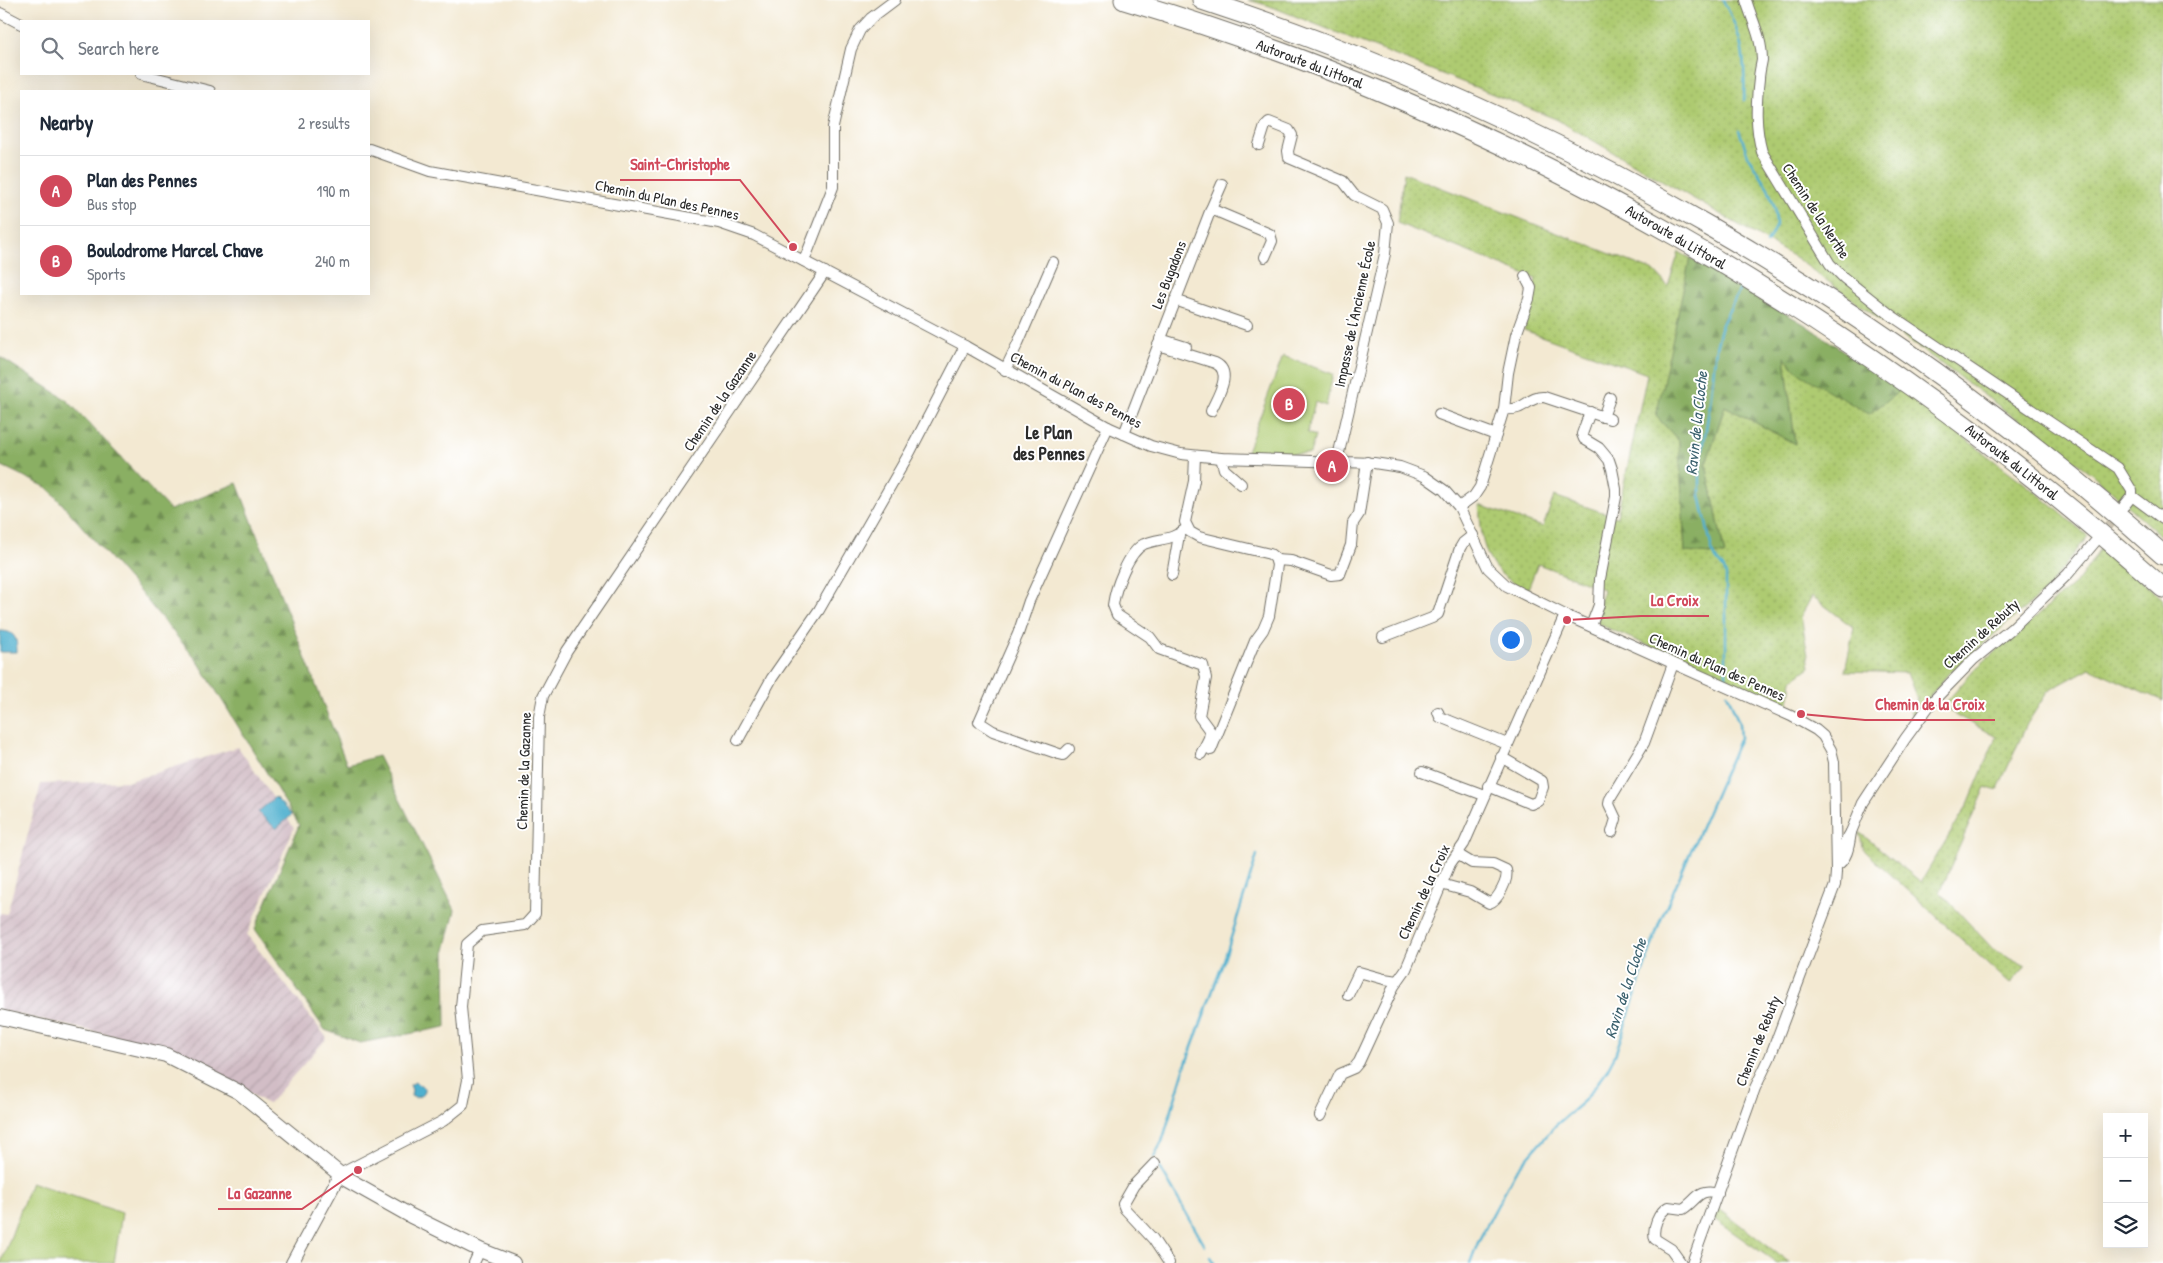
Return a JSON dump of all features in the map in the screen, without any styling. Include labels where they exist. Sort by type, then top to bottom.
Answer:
[{"type":"highway","name":"Autoroute du Littoral","points":[[1124,0],[1253,42],[1353,80],[1534,160],[1687,242],[1763,287],[1841,337],[1974,430],[2104,536],[2163,588]]},
{"type":"highway","name":"Autoroute du Littoral","points":[[1202,0],[1272,23],[1443,91],[1540,136],[1681,210],[1775,265],[1854,315],[1988,409],[2122,518],[2163,554]]},
{"type":"main road","points":[[0,1017],[166,1055],[239,1092],[340,1174],[411,1216],[480,1250],[513,1263]]},
{"type":"street","points":[[804,261],[833,187],[833,127],[851,49],[860,30],[871,18],[895,0]]},
{"type":"street","name":"Chemin de la Nerthe","points":[[1746,0],[1758,30],[1761,46],[1762,60],[1756,111],[1757,135],[1762,152],[1821,250],[1844,278],[1892,316],[2118,468],[2130,486],[2132,496]]},
{"type":"street","points":[[0,13],[20,23]]},
{"type":"street","points":[[145,75],[206,90]]},
{"type":"street","name":"Impasse de l'Ancienne École","points":[[1259,145],[1265,126],[1269,122],[1289,130],[1292,135],[1287,153],[1289,158],[1343,181],[1352,193],[1382,209],[1388,223],[1384,254],[1337,461]]},
{"type":"street","name":"Chemin du Plan des Pennes","points":[[370,150],[430,170],[719,223],[754,235],[965,346],[1108,427],[1159,448],[1195,456],[1221,458],[1367,462],[1400,467],[1424,476],[1444,490],[1459,507],[1488,568],[1500,581],[1565,615],[1806,724],[1823,736],[1831,750],[1834,762],[1836,866]]},
{"type":"street","name":"Les Bugadons","points":[[1124,434],[1222,184]]},
{"type":"street","points":[[1211,208],[1270,234],[1272,241],[1265,257]]},
{"type":"street","points":[[1005,370],[1053,262]]},
{"type":"street","name":"Chemin de la Gazanne","points":[[340,1174],[443,1121],[464,1105],[468,1080],[462,1007],[467,944],[482,931],[525,926],[535,914],[539,717],[543,696],[567,651],[825,272]]},
{"type":"street","points":[[1459,507],[1474,496],[1480,487],[1504,409],[1516,335],[1531,293],[1530,283],[1525,276]]},
{"type":"street","points":[[1175,300],[1247,324]]},
{"type":"street","points":[[1159,342],[1226,360]]},
{"type":"street","points":[[1159,342],[1215,363],[1222,368],[1224,380],[1211,412]]},
{"type":"street","points":[[738,740],[772,678],[819,610],[860,541],[910,452],[965,346]]},
{"type":"street","points":[[1504,409],[1517,410],[1541,396],[1607,418],[1610,398]]},
{"type":"street","points":[[1590,412],[1582,434],[1587,442],[1599,448],[1609,460],[1614,478],[1616,497],[1600,579],[1599,605],[1591,626]]},
{"type":"street","points":[[1439,414],[1496,435]]},
{"type":"street","points":[[1069,749],[1063,755],[1058,754],[993,731],[979,722],[1018,634],[1029,601],[1108,427]]},
{"type":"street","points":[[1172,575],[1194,481],[1195,456]]},
{"type":"street","points":[[1221,458],[1224,469],[1241,484]]},
{"type":"street","points":[[1276,560],[1291,561],[1331,575],[1340,574],[1351,545],[1353,523],[1359,514],[1367,462]]},
{"type":"street","points":[[2124,506],[2132,496],[2163,520]]},
{"type":"street","points":[[1183,532],[1270,554],[1276,560],[1277,565],[1269,616],[1263,630],[1255,641],[1206,752],[1210,734],[1199,716],[1206,670],[1200,663],[1159,649],[1150,636],[1117,615],[1113,605],[1128,562],[1138,548],[1150,542],[1183,532]]},
{"type":"street","points":[[1383,637],[1438,614],[1460,548],[1473,535]]},
{"type":"street","name":"Chemin de Rebuty","points":[[1836,852],[1844,844],[1851,832],[1863,803],[1932,702],[1974,659],[2011,629],[2068,574],[2095,542]]},
{"type":"street","name":"Chemin de la Croix","points":[[1320,1116],[1340,1074],[1354,1068],[1359,1062],[1397,981],[1406,969],[1441,884],[1464,844],[1565,615]]},
{"type":"street","points":[[1612,832],[1616,820],[1609,804],[1610,799],[1644,743],[1674,664]]},
{"type":"street","points":[[1438,712],[1440,717],[1507,744]]},
{"type":"street","points":[[1422,772],[1531,804],[1538,800],[1543,787],[1540,779],[1501,757]]},
{"type":"street","name":"Chemin de Rebuty","points":[[1692,1263],[1755,1088],[1770,1057],[1833,889],[1836,866],[1847,853],[1851,832]]},
{"type":"street","points":[[1441,884],[1470,892],[1489,903],[1496,899],[1507,876],[1506,870],[1493,864],[1472,864],[1457,854]]},
{"type":"street","points":[[1348,995],[1360,972],[1397,981]]},
{"type":"street","points":[[1155,1162],[1134,1185],[1123,1204],[1125,1209],[1153,1239],[1169,1263]]},
{"type":"street","points":[[292,1263],[340,1174]]},
{"type":"street","points":[[1682,1263],[1671,1249],[1655,1239],[1654,1229],[1661,1212],[1668,1207],[1683,1209],[1703,1192],[1709,1190],[1718,1193]]},
{"type":"street","points":[[474,1263],[480,1250]]},
{"type":"shaded area","points":[[238,747],[294,828],[247,935],[327,1038],[268,1104],[174,1050],[0,1010],[0,913],[7,914],[41,784],[130,781]]},
{"type":"green space","points":[[1248,0],[2163,0],[2163,538],[2092,474],[1796,258],[1556,119],[1267,5]]},
{"type":"green space","points":[[1404,173],[1654,271],[1668,286],[1679,252],[1690,258],[1657,416],[1679,441],[1685,552],[1725,555],[1706,464],[1725,406],[1795,444],[1785,356],[1901,390],[2037,493],[2088,536],[2046,590],[1948,674],[1914,716],[1910,713],[1917,699],[1907,673],[1845,671],[1854,628],[1812,596],[1801,616],[1810,667],[1792,680],[1787,706],[1596,623],[1603,589],[1538,564],[1527,591],[1508,580],[1493,565],[1489,558],[1482,536],[1479,505],[1543,527],[1554,496],[1617,517],[1647,374],[1524,330],[1536,279],[1397,223]]},
{"type":"green space","points":[[1690,258],[1804,324],[1901,390],[1869,414],[1800,374],[1785,357],[1795,444],[1725,406],[1706,464],[1725,555],[1685,552],[1679,441],[1656,416]]},
{"type":"green space","points":[[1283,356],[1333,374],[1326,406],[1315,402],[1307,433],[1315,436],[1310,454],[1254,453],[1247,451]]},
{"type":"green space","points":[[0,357],[67,400],[170,510],[237,483],[347,765],[378,756],[455,910],[445,950],[446,1027],[360,1043],[325,1030],[255,929],[299,825],[199,663],[139,591],[48,488],[0,465]]},
{"type":"green space","points":[[2101,547],[2163,599],[2163,701],[2090,668],[2048,691],[2027,724],[1997,791],[1985,787],[1940,892],[1993,949],[2026,966],[2010,984],[1864,850],[1859,832],[1921,882],[1968,804],[1996,737],[1942,707],[1975,669],[2080,579]]},
{"type":"green space","points":[[31,1182],[122,1213],[114,1263],[1,1263]]},
{"type":"green space","points":[[1718,1208],[1790,1263],[1777,1263],[1714,1219]]},
{"type":"water","points":[[0,631],[9,632],[14,636],[17,652],[0,652]]},
{"type":"water","points":[[275,797],[292,815],[276,829],[258,812]]},
{"type":"water","points":[[415,1082],[424,1088],[425,1091],[423,1095],[415,1098],[411,1096],[412,1090],[410,1085]]},
{"type":"waterway","name":"Ravin de la Cloche","points":[[1723,0],[1735,25],[1742,49],[1744,60],[1744,100]]},
{"type":"waterway","name":"Ravin de la Cloche","points":[[1739,130],[1749,158],[1768,188],[1775,209],[1776,225],[1767,243]]},
{"type":"waterway","name":"Ravin de la Cloche","points":[[1726,680],[1726,575],[1712,550],[1700,495],[1700,466],[1710,404],[1716,348],[1722,324],[1740,289]]},
{"type":"waterway","name":"Ravin de la Cloche","points":[[1470,1263],[1479,1240],[1515,1172],[1556,1125],[1585,1100],[1607,1070],[1615,1055],[1659,924],[1740,738],[1739,723],[1727,693]]},
{"type":"waterway","points":[[1154,1157],[1162,1142],[1184,1069],[1224,960],[1257,855]]},
{"type":"waterway","points":[[1158,1164],[1205,1246]]},
{"type":"waterway","points":[[1210,1257],[1214,1263]]},
{"type":"tunnel","points":[[2099,538],[2119,512]]},
{"type":"place","name":"Saint-Christophe","points":[[793,247]]},
{"type":"place","name":"Boulodrome Marcel Chave","points":[[1289,404]]},
{"type":"place","name":"Plan des Pennes","points":[[1332,466]]},
{"type":"place","name":"La Croix","points":[[1567,620]]},
{"type":"place","name":"Chemin de la Croix","points":[[1801,714]]},
{"type":"place","name":"La Gazanne","points":[[358,1170]]},
{"type":"district","name":"Le Plan des Pennes","points":[[1049,443]]}]
